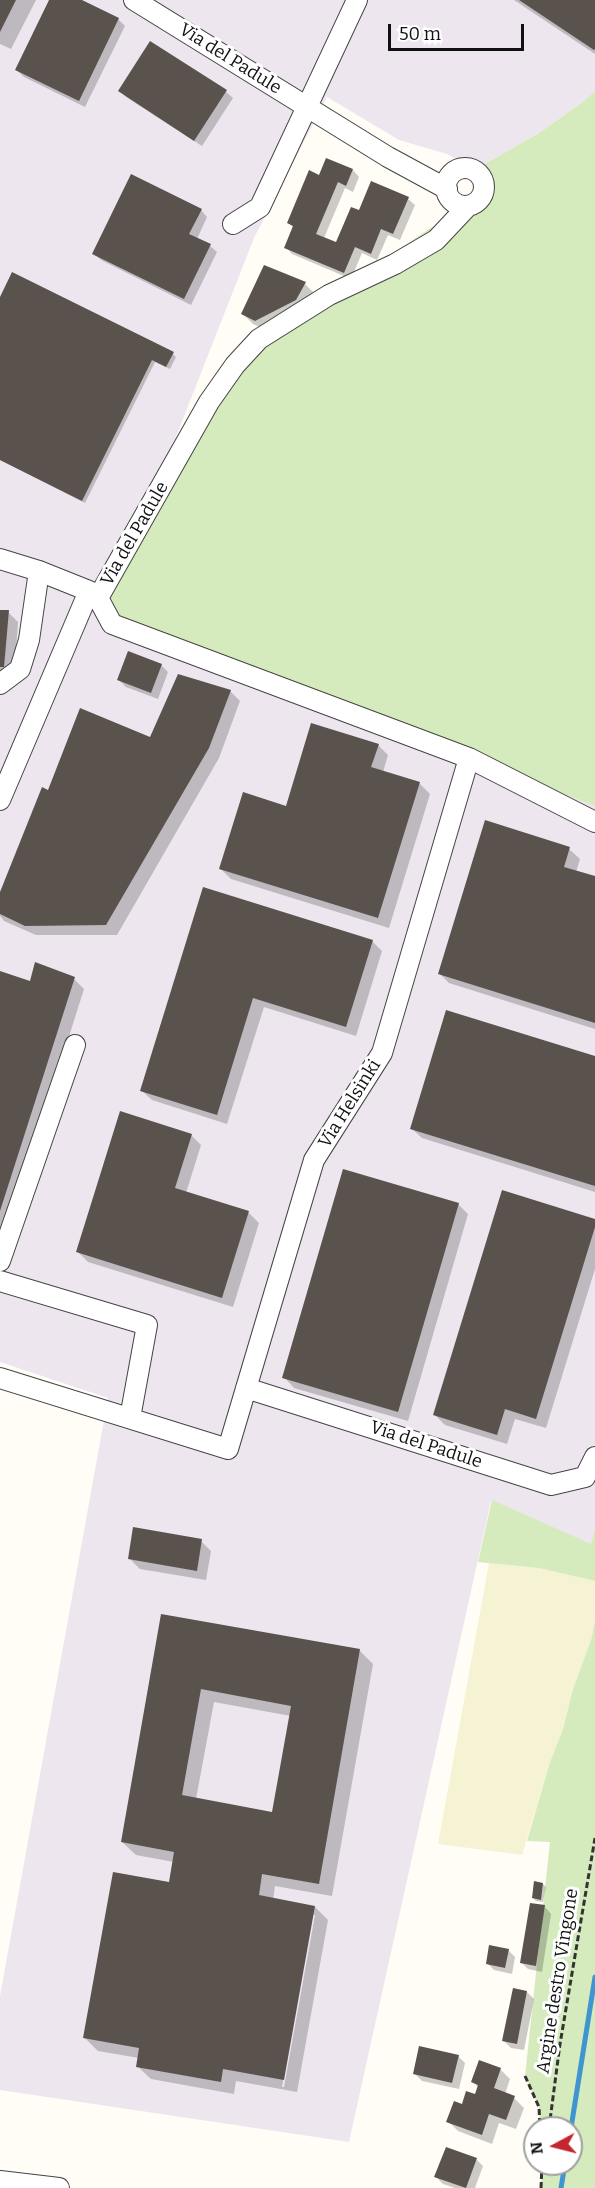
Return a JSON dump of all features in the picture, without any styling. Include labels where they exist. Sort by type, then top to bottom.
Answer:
[{"type":"street","name":"Via del Padule","points":[[134,0],[388,157],[447,189],[456,204],[468,206],[474,204],[482,196],[484,185],[482,179],[479,173],[470,168],[455,171],[388,157]]},
{"type":"street","points":[[233,224],[260,207],[357,0]]},
{"type":"street","points":[[447,189],[448,179],[455,171]]},
{"type":"street","name":"Via del Padule","points":[[468,206],[436,240],[394,264],[329,295],[259,339],[235,365],[210,402],[94,594],[112,624],[469,758],[595,822]]},
{"type":"street","points":[[0,558],[39,571],[94,594],[0,800]]},
{"type":"street","points":[[0,684],[20,669],[29,640],[39,571]]},
{"type":"street","name":"Via Helsinki","points":[[130,1418],[228,1449],[314,1160],[382,1053],[469,758]]},
{"type":"street","points":[[0,1261],[75,1045]]},
{"type":"street","points":[[0,1281],[147,1325],[130,1418],[0,1378]]},
{"type":"street","name":"Via del Padule","points":[[246,1388],[550,1485],[585,1477],[595,1457]]},
{"type":"street","points":[[0,2181],[59,2188]]},
{"type":"path","name":"Argine destro Vingone","points":[[551,2116],[560,2044],[595,1838]]},
{"type":"path","name":"Argine destro Vingone","points":[[525,2076],[539,2107],[539,2116]]},
{"type":"shaded area","points":[[0,0],[595,0],[595,91],[539,133],[474,170],[447,154],[399,140],[327,97],[254,238],[141,526],[112,624],[595,806],[595,1529],[591,1545],[491,1501],[349,2142],[0,2090],[0,1996],[108,1398],[0,1362]]},
{"type":"shaded area","points":[[489,1563],[539,1568],[595,1581],[595,1621],[591,1640],[573,1689],[563,1729],[550,1762],[522,1855],[438,1844]]},
{"type":"green space","points":[[595,91],[595,806],[112,624],[98,598],[235,365],[386,258],[429,229],[478,201],[482,196],[484,185],[474,170],[539,133]]},
{"type":"green space","points":[[492,1500],[591,1544],[595,1529],[595,1581],[539,1568],[478,1562]]},
{"type":"green space","points":[[595,1621],[595,2188],[541,2188],[542,2176],[583,2176],[583,2116],[539,2116],[539,2107],[525,2076],[550,1842],[527,1841],[550,1762],[563,1729],[573,1689],[591,1640]]},
{"type":"building","points":[[0,0],[16,0],[0,32]]},
{"type":"building","points":[[49,0],[82,0],[119,18],[79,101],[15,70]]},
{"type":"building","points":[[519,0],[595,0],[595,49],[594,50]]},
{"type":"building","points":[[150,41],[227,90],[194,141],[118,91]]},
{"type":"building","points":[[326,158],[353,169],[346,186],[338,182],[316,234],[336,242],[351,207],[359,210],[371,181],[409,197],[393,234],[381,229],[371,254],[355,247],[344,273],[284,248],[293,226],[287,223],[309,170],[319,175]]},
{"type":"building","points":[[131,174],[202,209],[189,234],[211,244],[184,299],[92,254]]},
{"type":"building","points":[[264,265],[306,282],[296,300],[255,321],[241,314]]},
{"type":"building","points":[[12,272],[174,352],[166,367],[152,360],[82,501],[0,460],[0,297]]},
{"type":"building","points":[[0,610],[9,610],[4,667],[0,667]]},
{"type":"building","points":[[128,651],[162,664],[151,693],[117,680]]},
{"type":"building","points":[[178,674],[231,690],[209,748],[106,925],[25,926],[0,914],[0,892],[42,787],[48,790],[80,708],[150,737]]},
{"type":"building","points":[[311,723],[379,744],[371,767],[420,782],[378,918],[219,869],[243,792],[286,806]]},
{"type":"building","points":[[485,820],[570,847],[564,867],[595,876],[595,1023],[438,974]]},
{"type":"building","points":[[203,887],[373,940],[346,1027],[253,998],[217,1115],[140,1091]]},
{"type":"building","points":[[35,962],[75,977],[0,1211],[0,971],[30,981]]},
{"type":"building","points":[[446,1010],[595,1056],[595,1186],[410,1129]]},
{"type":"building","points":[[120,1111],[192,1134],[175,1188],[249,1211],[222,1298],[76,1252]]},
{"type":"building","points":[[343,1169],[459,1203],[398,1412],[282,1378]]},
{"type":"building","points":[[502,1190],[595,1219],[595,1227],[536,1419],[505,1409],[497,1435],[433,1415]]},
{"type":"building","points":[[133,1527],[202,1539],[197,1571],[128,1559]]},
{"type":"building","points":[[161,1614],[360,1649],[319,1884],[262,1874],[259,1895],[315,1906],[284,2080],[223,2069],[221,2082],[136,2067],[139,2048],[83,2038],[113,1872],[169,1882],[174,1852],[121,1842]],"holes":[[[201,1689],[291,1706],[272,1812],[182,1795]]]},
{"type":"building","points":[[534,1881],[543,1883],[541,1900],[532,1898]]},
{"type":"building","points":[[530,1903],[545,1905],[536,1966],[520,1963]]},
{"type":"building","points":[[489,1945],[509,1949],[505,1968],[486,1964]]},
{"type":"building","points":[[513,1988],[527,1991],[517,2044],[502,2041]]},
{"type":"building","points":[[419,2046],[459,2055],[452,2083],[413,2074]]},
{"type":"building","points":[[479,2060],[501,2068],[494,2088],[515,2096],[506,2120],[489,2114],[482,2135],[446,2122],[454,2101],[462,2104],[466,2091],[475,2094],[478,2085],[471,2082]]},
{"type":"building","points":[[446,2147],[477,2158],[466,2188],[434,2177]]},
{"type":"waterway","points":[[573,2116],[595,1977]]},
{"type":"waterway","points":[[561,2188],[563,2176]]}]
